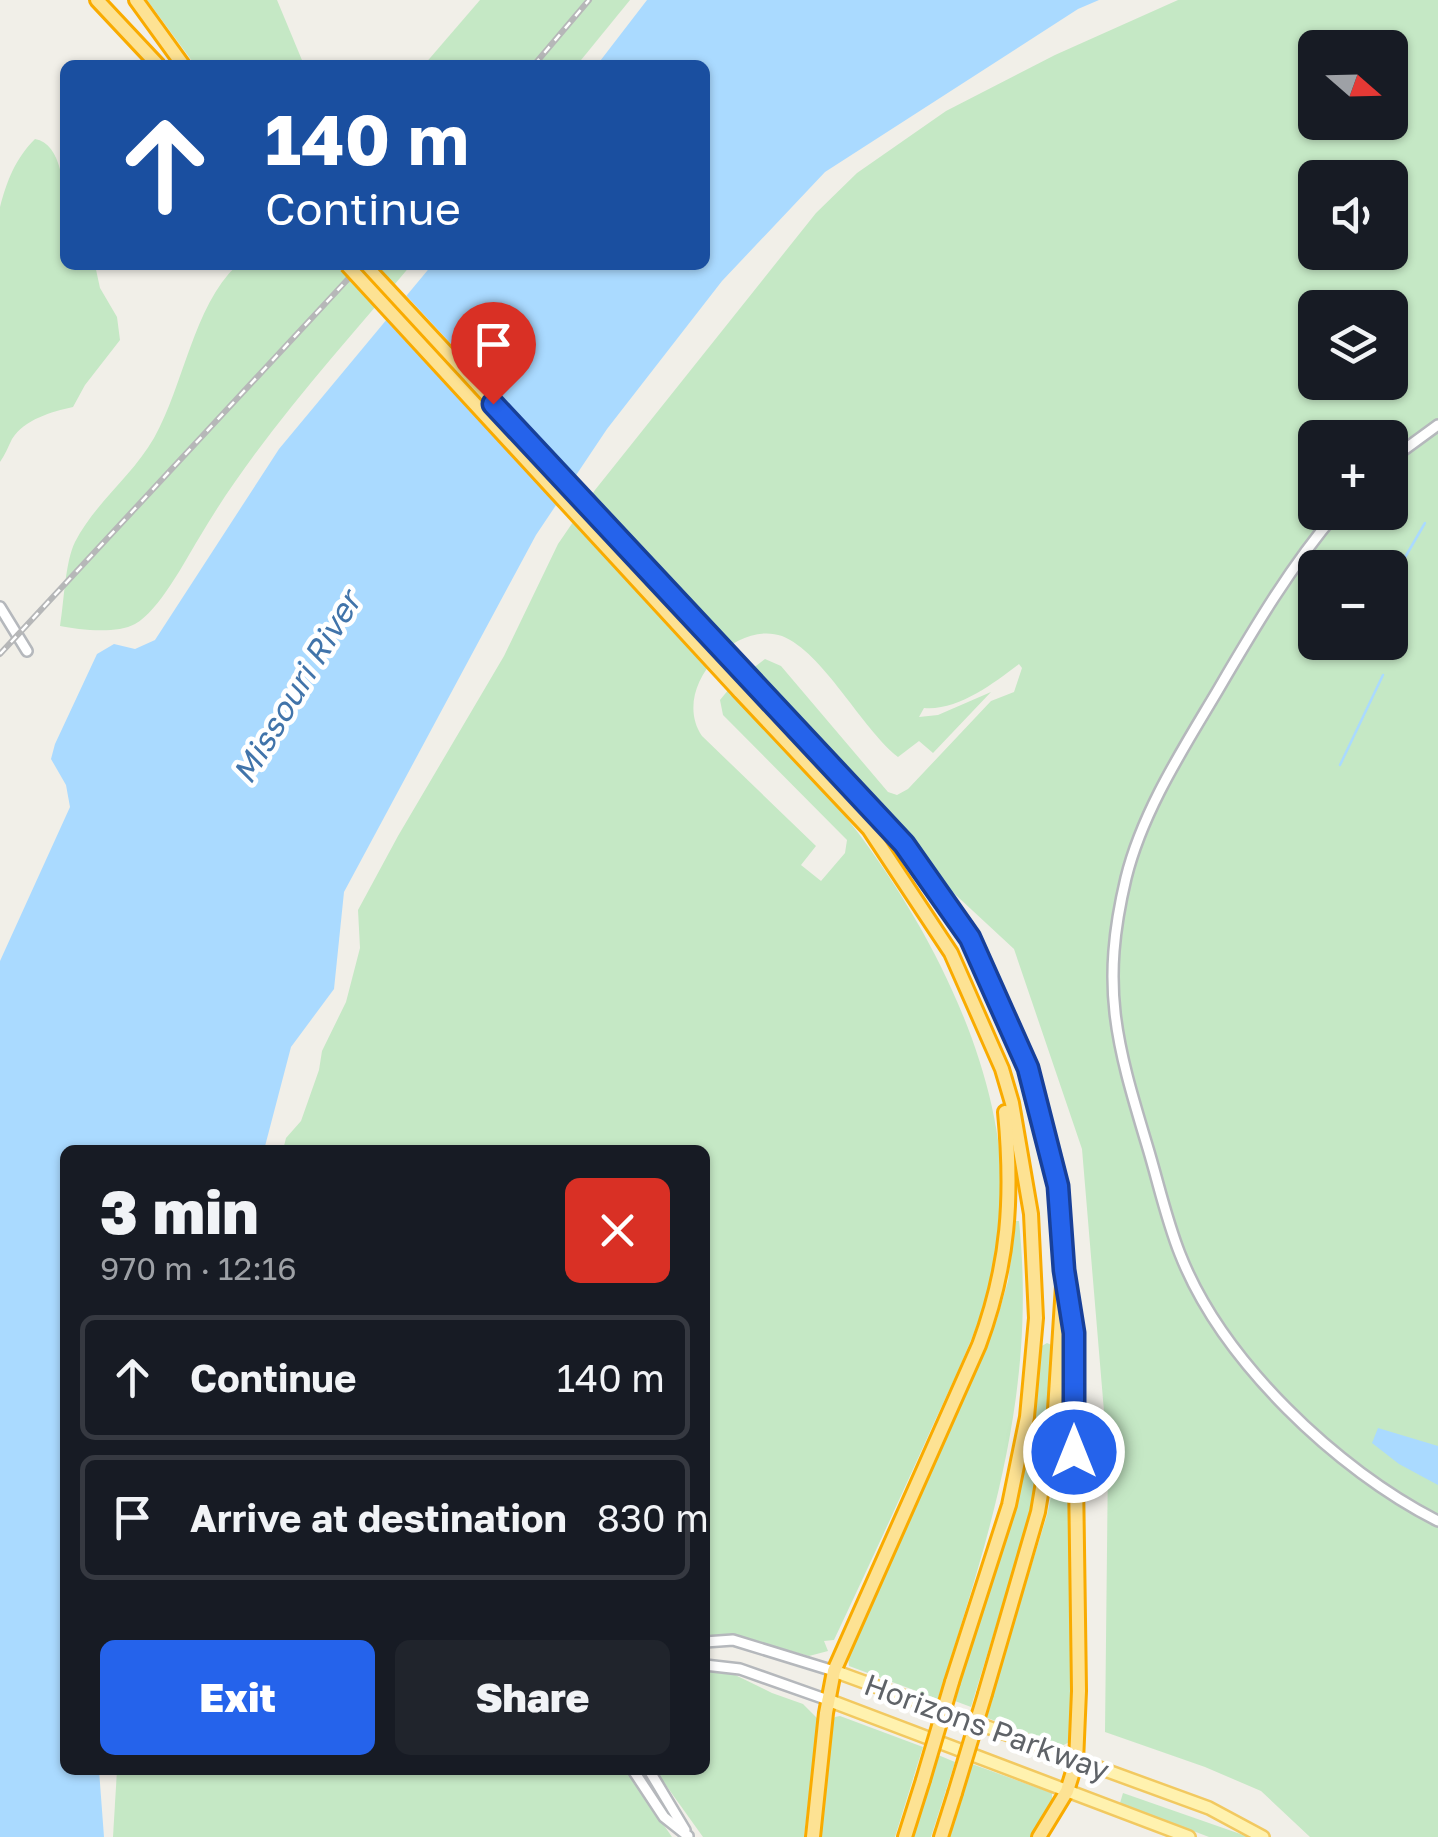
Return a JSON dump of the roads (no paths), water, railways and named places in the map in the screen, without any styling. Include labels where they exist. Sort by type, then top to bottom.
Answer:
[{"type":"highway","points":[[97,0],[153,60]]},
{"type":"highway","points":[[136,0],[180,60]]},
{"type":"highway","points":[[352,270],[744,685],[904,844],[970,938],[1028,1068],[1058,1186],[1064,1270],[1074,1333],[1079,1691],[1076,1762],[1067,1791],[1039,1837]]},
{"type":"highway","points":[[370,270],[870,829],[950,953],[1002,1070],[1012,1103],[1031,1214],[1036,1318],[1027,1417],[1009,1504],[905,1837]]},
{"type":"highway","points":[[813,1837],[834,1671],[994,1304],[1010,1208],[1002,1070]]},
{"type":"highway","points":[[940,1837],[1038,1512],[1055,1410],[1064,1270]]},
{"type":"main road","name":"Horizons Parkway","points":[[834,1671],[1209,1808],[1263,1837]]},
{"type":"main road","name":"Horizons Parkway","points":[[828,1700],[1189,1837]]},
{"type":"street","points":[[1408,447],[1438,425]]},
{"type":"street","points":[[1322,530],[1250,634],[1192,734],[1140,838],[1127,876],[1114,944],[1111,990],[1115,1032],[1180,1256],[1240,1357],[1326,1448],[1397,1500],[1438,1520]]},
{"type":"street","points":[[0,607],[27,651]]},
{"type":"street","name":"Horizons Parkway","points":[[710,1642],[734,1640],[834,1671]]},
{"type":"street","name":"Horizons Parkway","points":[[710,1665],[740,1669],[828,1700]]},
{"type":"street","points":[[637,1775],[664,1817],[688,1836]]},
{"type":"street","points":[[652,1775],[688,1836]]},
{"type":"water","name":"Missouri River","points":[[647,0],[1099,0],[1078,9],[825,172],[722,281],[607,429],[536,535],[344,892],[334,989],[291,1047],[265,1145],[60,1145],[60,1775],[99,1775],[104,1837],[0,1837],[0,961],[70,807],[66,785],[51,759],[55,744],[97,654],[114,644],[135,649],[155,640],[279,449],[428,270],[710,270],[710,60],[601,60]]},
{"type":"water","points":[[1378,1428],[1438,1446],[1438,1485],[1399,1464],[1372,1443]]},
{"type":"waterway","points":[[1408,552],[1425,523]]},
{"type":"waterway","points":[[1340,765],[1383,675]]},
{"type":"railway","points":[[538,60],[589,0]]},
{"type":"railway","points":[[0,654],[356,270]]}]
